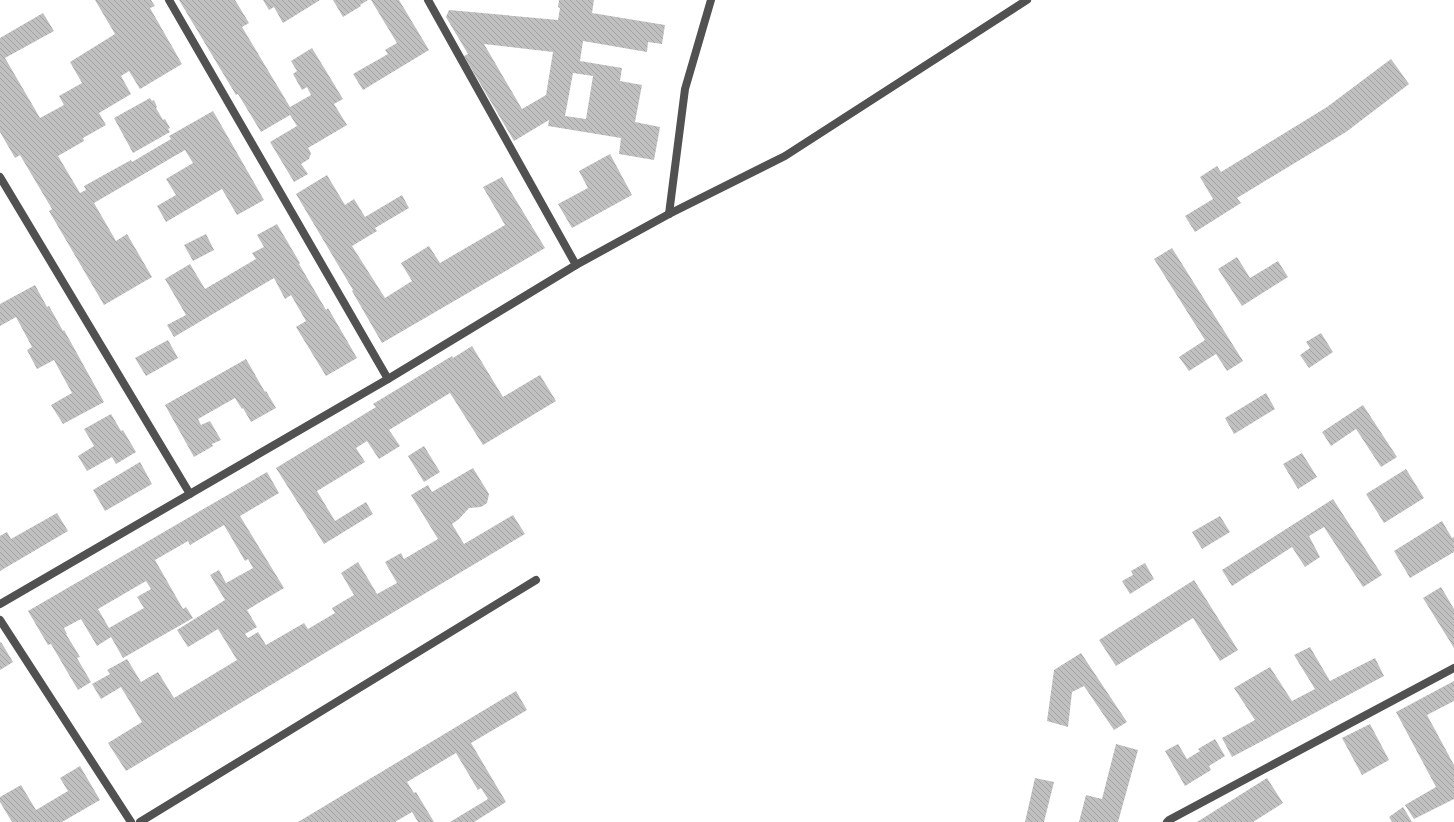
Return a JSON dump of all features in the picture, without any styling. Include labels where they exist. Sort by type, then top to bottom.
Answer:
[{"type":"street","points":[[169,0],[388,378]]},
{"type":"street","points":[[428,0],[576,265]]},
{"type":"street","points":[[669,214],[685,90],[711,0]]},
{"type":"street","points":[[0,604],[388,378],[576,265],[669,214],[785,156],[1026,0]]},
{"type":"street","points":[[0,177],[190,494]]},
{"type":"street","points":[[140,822],[536,580]]},
{"type":"street","points":[[0,620],[131,822]]},
{"type":"street","points":[[1167,822],[1454,668]]},
{"type":"building","points":[[95,0],[151,0],[155,6],[150,8],[182,64],[140,89],[129,71],[121,76],[131,94],[99,113],[106,125],[83,138],[84,141],[58,156],[80,193],[86,190],[84,186],[131,160],[132,162],[171,139],[169,136],[213,111],[264,200],[237,215],[222,189],[166,222],[157,206],[176,195],[166,179],[193,163],[185,150],[94,203],[116,241],[127,234],[152,277],[104,305],[49,211],[52,209],[20,155],[15,158],[0,132],[0,38],[43,13],[54,31],[5,58],[40,118],[64,105],[59,96],[82,83],[70,62],[115,34]]},
{"type":"building","points":[[179,0],[235,0],[249,23],[242,27],[290,107],[311,95],[307,87],[302,90],[293,74],[297,71],[291,61],[312,48],[343,99],[334,104],[347,125],[308,148],[311,153],[309,159],[301,164],[308,174],[294,182],[270,142],[297,126],[290,115],[261,132],[238,94],[236,95]]},
{"type":"building","points":[[263,0],[320,0],[283,23],[274,7],[269,10]]},
{"type":"building","points":[[333,0],[368,0],[343,17]]},
{"type":"building","points":[[371,0],[399,0],[429,50],[363,90],[353,74],[388,54],[385,50],[397,43]]},
{"type":"building","points":[[559,0],[594,0],[592,13],[665,25],[662,44],[648,42],[647,52],[583,41],[580,61],[622,68],[620,81],[642,85],[635,122],[660,127],[654,160],[619,154],[621,138],[548,126],[549,120],[514,141],[464,56],[468,54],[446,17],[449,10],[558,20],[560,8],[558,7]],"holes":[[[484,44],[553,52],[546,95],[522,109]],[[573,73],[593,76],[586,119],[565,116]]]},
{"type":"building","points":[[1391,59],[1409,84],[1346,132],[1237,198],[1241,203],[1195,232],[1185,216],[1213,199],[1200,177],[1217,166],[1221,172],[1327,107]]},
{"type":"building","points":[[150,98],[152,101],[154,100],[157,107],[156,108],[170,128],[168,129],[170,132],[133,153],[114,118]]},
{"type":"building","points":[[610,154],[632,195],[572,228],[558,204],[588,188],[579,171]]},
{"type":"building","points":[[327,175],[345,205],[354,199],[365,217],[402,195],[409,208],[375,228],[377,231],[352,246],[385,298],[412,281],[401,263],[429,246],[440,263],[505,225],[483,187],[502,177],[545,248],[382,343],[352,291],[353,290],[296,194]]},
{"type":"building","points":[[277,224],[326,310],[328,308],[357,358],[326,376],[296,327],[306,321],[291,295],[285,299],[274,278],[174,337],[167,325],[186,315],[165,279],[190,264],[205,289],[256,259],[252,253],[264,247],[257,235]]},
{"type":"building","points":[[206,234],[214,250],[193,261],[184,245]]},
{"type":"building","points":[[1172,248],[1243,361],[1227,371],[1216,354],[1189,371],[1179,357],[1205,340],[1154,259]]},
{"type":"building","points":[[1237,257],[1250,278],[1278,261],[1288,277],[1242,306],[1218,269]]},
{"type":"building","points":[[35,285],[47,307],[49,306],[63,331],[64,330],[104,402],[63,424],[51,405],[72,393],[54,360],[37,369],[27,350],[32,347],[16,317],[0,326],[0,304]]},
{"type":"building","points":[[1321,333],[1333,352],[1309,368],[1300,355],[1310,348],[1306,342]]},
{"type":"building","points":[[168,340],[178,358],[146,376],[135,358]]},
{"type":"building","points":[[472,346],[503,397],[540,375],[556,401],[483,445],[450,393],[389,430],[400,446],[379,459],[367,441],[356,448],[365,462],[317,491],[335,521],[366,502],[373,514],[324,544],[276,468],[376,407],[373,404],[452,356],[453,358]]},
{"type":"building","points":[[246,359],[276,408],[251,422],[235,398],[198,419],[201,425],[210,421],[221,440],[212,444],[213,446],[194,457],[165,405]]},
{"type":"building","points":[[1266,393],[1275,409],[1234,434],[1225,418]]},
{"type":"building","points":[[1363,405],[1397,457],[1381,467],[1356,429],[1331,446],[1322,432]]},
{"type":"building","points":[[111,414],[121,431],[123,430],[136,452],[116,464],[112,457],[87,471],[78,456],[94,446],[84,429]]},
{"type":"building","points":[[424,446],[440,472],[424,482],[408,456]]},
{"type":"building","points":[[1302,453],[1317,477],[1298,489],[1283,464]]},
{"type":"building","points":[[140,462],[152,484],[105,511],[93,490]]},
{"type":"building","points":[[473,468],[489,494],[487,503],[481,507],[469,508],[452,524],[464,544],[513,515],[525,534],[126,771],[108,743],[142,722],[121,687],[101,699],[92,684],[110,674],[107,670],[127,659],[141,682],[158,672],[174,698],[237,660],[218,629],[188,647],[177,630],[225,600],[210,575],[219,570],[226,583],[253,568],[248,559],[245,561],[224,525],[190,545],[188,541],[155,560],[183,609],[186,607],[193,618],[123,658],[111,637],[97,646],[81,619],[64,628],[80,657],[77,658],[91,682],[78,690],[51,644],[48,645],[28,611],[267,472],[279,493],[240,516],[284,588],[247,610],[257,627],[245,634],[248,638],[258,632],[266,645],[304,623],[308,629],[335,613],[332,608],[354,595],[341,573],[358,562],[377,594],[397,583],[385,562],[401,553],[404,559],[438,539],[411,495],[428,485],[432,492]],"holes":[[[146,581],[151,589],[137,597],[144,608],[109,628],[98,609]]]},
{"type":"building","points":[[1406,469],[1424,498],[1384,523],[1366,494]]},
{"type":"building","points":[[1333,499],[1382,575],[1363,587],[1324,527],[1309,536],[1320,557],[1305,567],[1292,547],[1232,586],[1222,570]]},
{"type":"building","points":[[57,513],[68,531],[0,571],[0,536],[7,532],[11,539]]},
{"type":"building","points":[[1220,516],[1230,532],[1202,549],[1192,532]]},
{"type":"building","points":[[1442,521],[1452,538],[1454,537],[1454,552],[1410,578],[1394,551]]},
{"type":"building","points":[[1145,563],[1154,579],[1130,594],[1122,581],[1133,575],[1131,571]]},
{"type":"building","points":[[1194,580],[1238,650],[1220,661],[1193,618],[1116,666],[1099,640]]},
{"type":"building","points":[[1441,587],[1454,609],[1454,648],[1423,598]]},
{"type":"building","points":[[1,642],[13,662],[0,670],[0,643]]},
{"type":"building","points":[[1310,647],[1330,681],[1375,658],[1384,676],[1232,757],[1222,738],[1255,720],[1234,688],[1270,667],[1292,701],[1315,689],[1294,655]]},
{"type":"building","points":[[1081,653],[1127,722],[1114,730],[1084,686],[1072,692],[1068,727],[1047,721],[1054,670]]},
{"type":"building","points":[[1454,681],[1454,701],[1427,715],[1454,765],[1454,799],[1414,819],[1405,805],[1436,787],[1396,712]]},
{"type":"building","points":[[516,691],[527,710],[471,743],[506,802],[474,822],[450,822],[488,799],[481,788],[478,790],[456,753],[407,782],[414,793],[416,792],[434,822],[418,822],[412,812],[395,822],[298,822]]},
{"type":"building","points":[[1370,724],[1389,760],[1362,775],[1342,738]]},
{"type":"building","points":[[1215,739],[1225,756],[1209,766],[1211,770],[1185,786],[1165,751],[1178,744],[1187,759],[1200,751],[1198,749]]},
{"type":"building","points":[[1116,744],[1138,750],[1118,822],[1079,822],[1086,795],[1102,799]]},
{"type":"building","points":[[80,766],[100,800],[62,822],[12,822],[0,802],[0,797],[21,785],[36,810],[68,791],[60,778]]},
{"type":"building","points":[[1035,778],[1054,782],[1044,822],[1025,822]]},
{"type":"building","points":[[1267,778],[1283,803],[1253,822],[1197,822]]},
{"type":"building","points":[[1403,807],[1412,822],[1392,822],[1389,817]]}]
